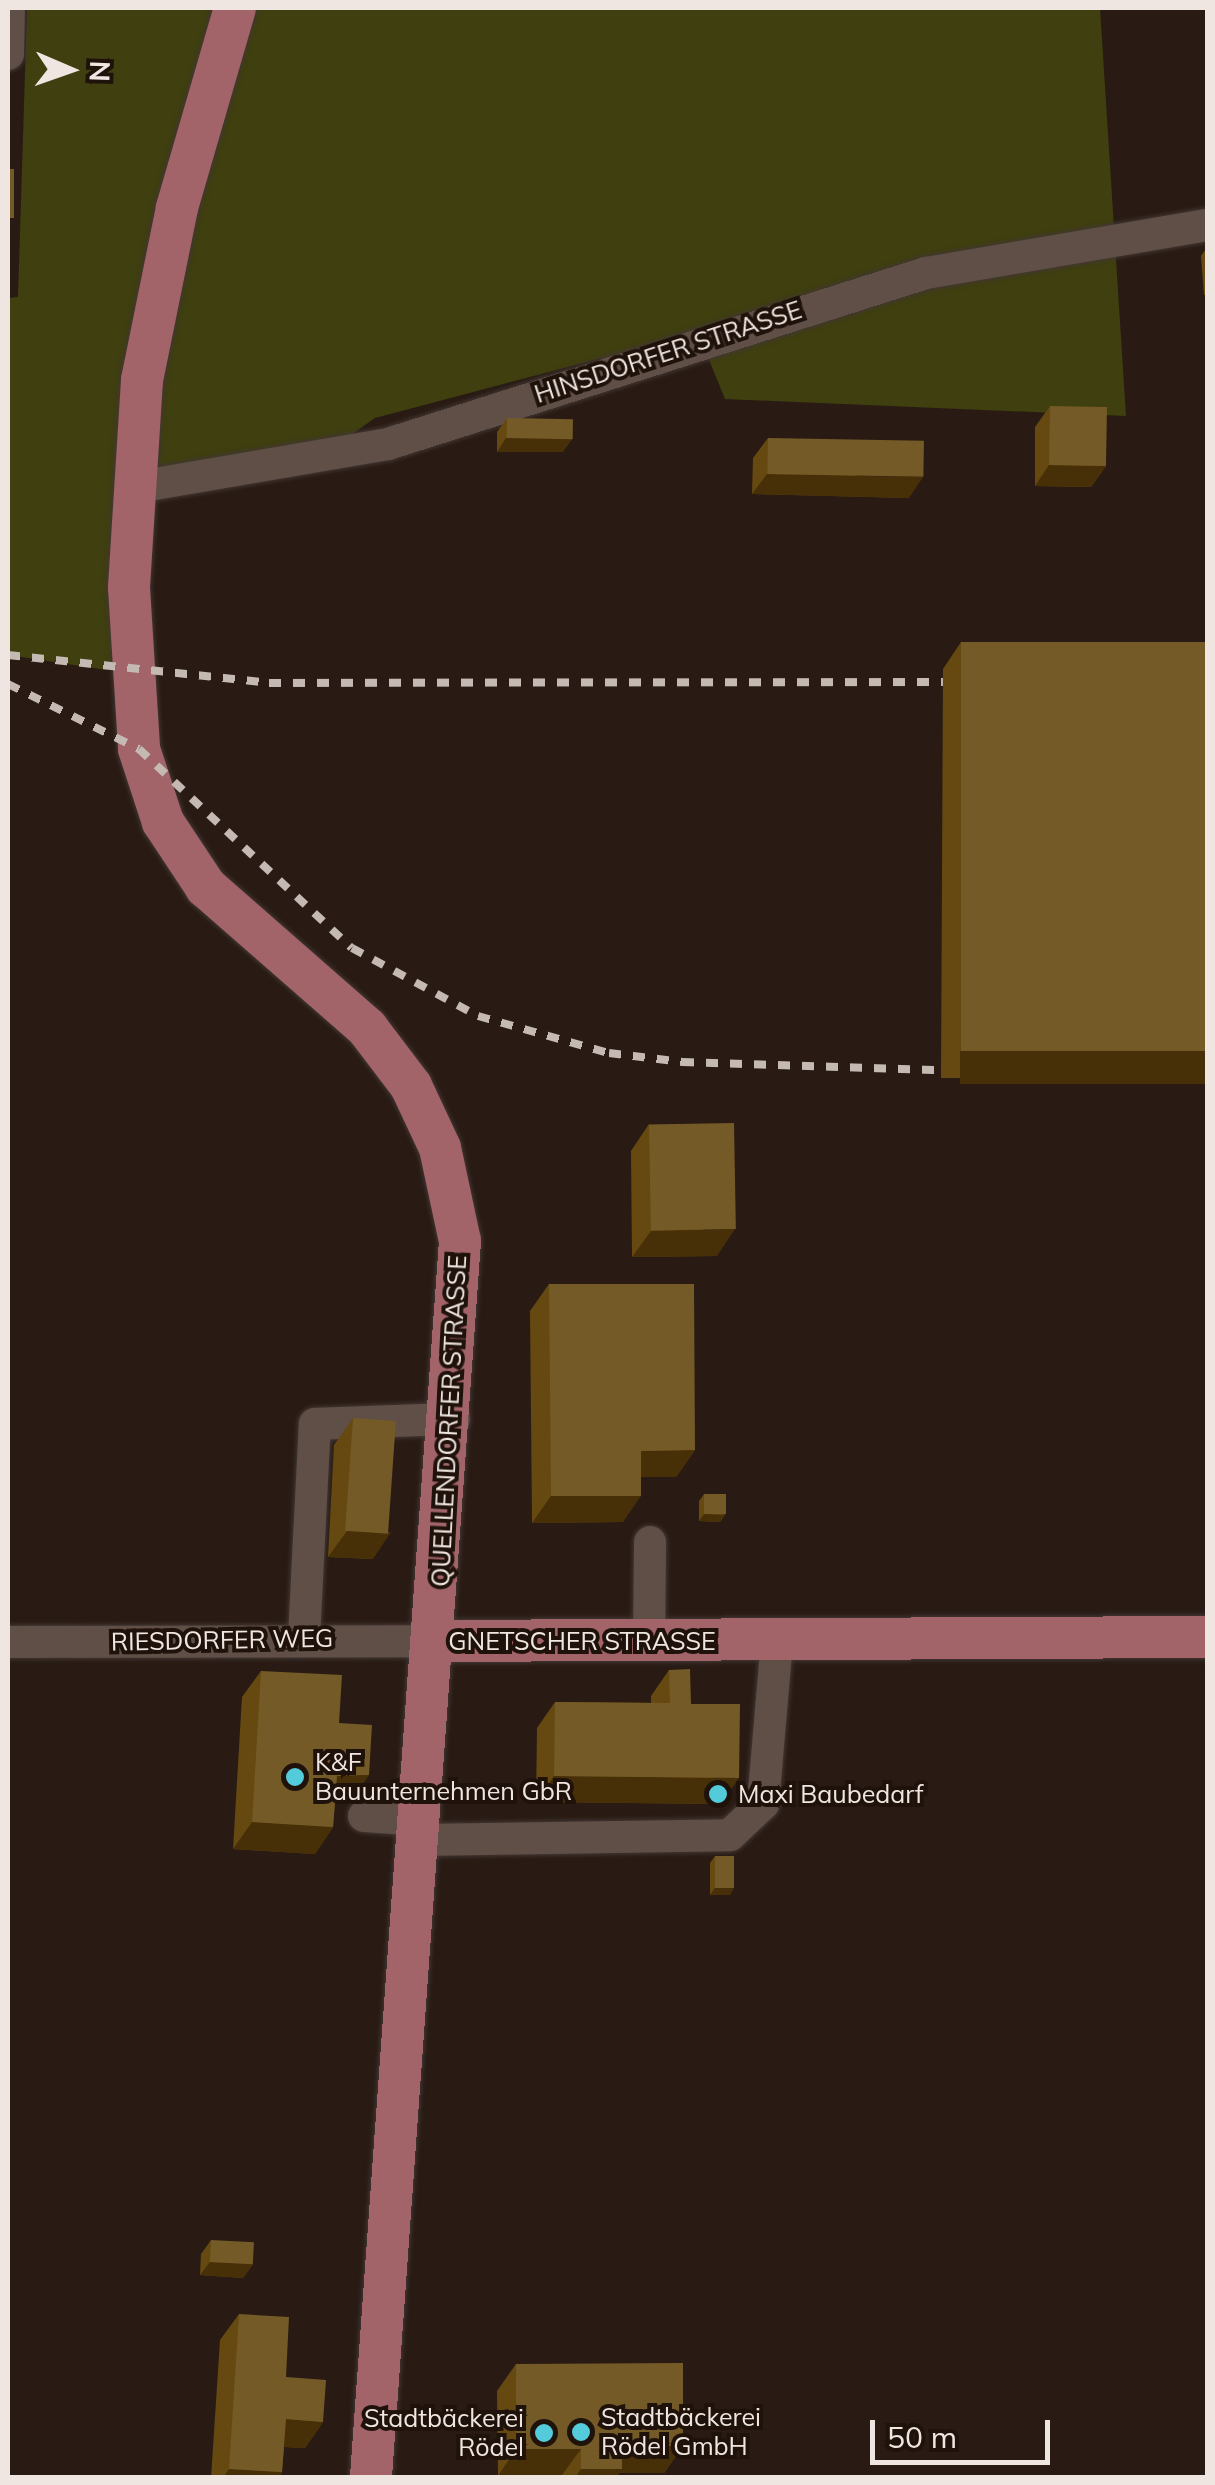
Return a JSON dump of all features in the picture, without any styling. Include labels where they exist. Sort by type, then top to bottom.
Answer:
[{"type":"main road","name":"QUELLENDORFER STRASSE","points":[[235,8],[160,283],[132,488],[132,672],[153,799],[206,887],[367,1028],[428,1118],[460,1242],[454,1420],[436,1641]]},
{"type":"main road","name":"GNETSCHER STRASSE","points":[[371,2478],[436,1641],[1208,1637]]},
{"type":"street","points":[[8,54],[9,8]]},
{"type":"street","name":"HINSDORFER STRASSE","points":[[132,488],[388,444],[926,273],[1208,224]]},
{"type":"street","points":[[304,1638],[315,1424],[454,1420]]},
{"type":"street","points":[[649,1642],[650,1542]]},
{"type":"street","name":"RIESDORFER WEG","points":[[8,1642],[304,1638],[436,1641]]},
{"type":"street","points":[[364,1816],[421,1830],[730,1835],[763,1804],[777,1640]]},
{"type":"shaded area","points":[[27,8],[1100,8],[1126,416],[725,399],[705,350],[598,359],[375,418],[341,442],[155,472],[118,657],[107,670],[8,655],[8,298],[18,297]]},
{"type":"building","points":[[8,169],[14,169],[14,218],[8,218]]},
{"type":"building","points":[[1050,406],[1107,407],[1106,466],[1049,465]]},
{"type":"building","points":[[507,418],[573,419],[573,439],[507,438]]},
{"type":"building","points":[[768,438],[924,441],[923,477],[767,474]]},
{"type":"building","points":[[961,642],[1208,642],[1208,1051],[961,1051]]},
{"type":"building","points":[[734,1123],[736,1229],[651,1230],[649,1124]]},
{"type":"building","points":[[549,1284],[694,1284],[695,1450],[641,1451],[641,1496],[551,1496]]},
{"type":"building","points":[[353,1418],[396,1421],[388,1534],[345,1531]]},
{"type":"building","points":[[704,1494],[726,1494],[726,1514],[704,1514]]},
{"type":"building","points":[[690,1669],[691,1704],[740,1704],[739,1778],[554,1776],[555,1702],[670,1703],[669,1670]]},
{"type":"building","name":"K&F Bauunternehmen GbR","points":[[261,1671],[342,1675],[339,1723],[372,1725],[369,1775],[337,1776],[333,1827],[252,1822]]},
{"type":"building","points":[[715,1856],[734,1856],[734,1888],[715,1888]]},
{"type":"building","points":[[211,2240],[254,2242],[253,2264],[210,2262]]},
{"type":"building","points":[[239,2314],[289,2317],[286,2377],[326,2380],[323,2422],[286,2419],[282,2472],[229,2469]]},
{"type":"building","name":"Stadtbäckerei Rödel GmbH","points":[[683,2363],[683,2446],[622,2446],[622,2469],[581,2469],[581,2449],[516,2449],[516,2364]]},
{"type":"railway","points":[[8,655],[269,683],[943,682]]},
{"type":"railway","points":[[8,684],[139,749],[352,948],[478,1016],[609,1053],[682,1062],[941,1070]]},
{"type":"place","name":"K&F Bauunternehmen GbR","points":[[295,1777]]},
{"type":"place","name":"Maxi Baubedarf","points":[[718,1794]]},
{"type":"place","name":"Stadtbäckerei Rödel GmbH","points":[[581,2432]]},
{"type":"place","name":"Stadtbäckerei Rödel","points":[[544,2433]]}]
